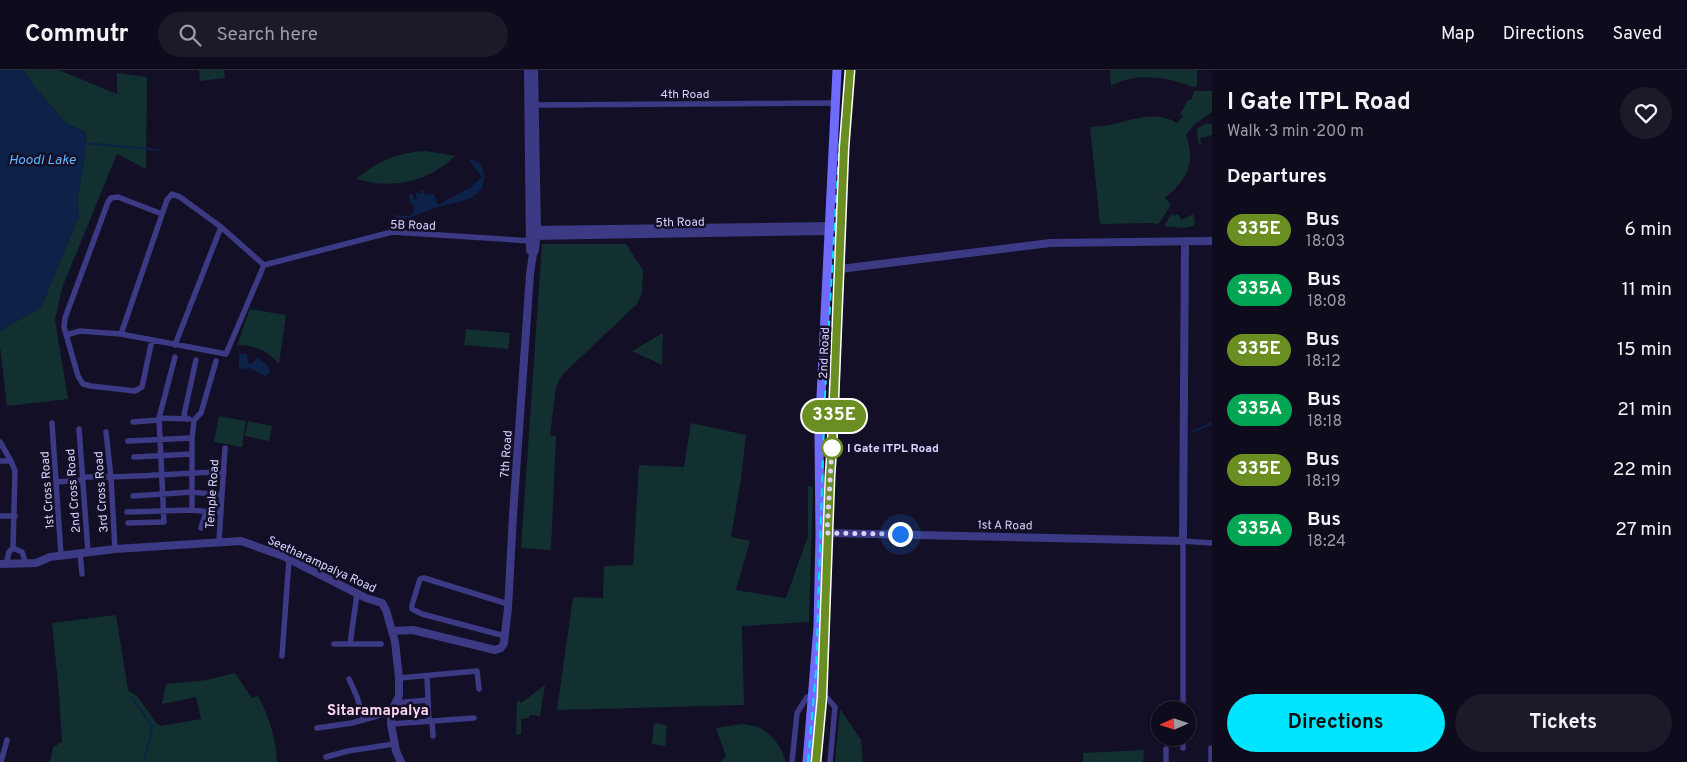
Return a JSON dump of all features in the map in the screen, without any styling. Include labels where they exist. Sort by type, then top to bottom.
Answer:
[{"type":"main road","name":"2nd Road","points":[[807,762],[818,697],[819,453],[837,70]]},
{"type":"main road","name":"2nd Road","points":[[816,762],[840,269],[844,148],[850,70]]},
{"type":"main road","points":[[819,453],[824,458],[831,460]]},
{"type":"main road","points":[[820,466],[825,461],[831,460]]},
{"type":"street","name":"7th Road","points":[[528,70],[532,105]]},
{"type":"street","name":"7th Road","points":[[505,636],[532,254],[535,250],[533,236],[532,105],[534,70]]},
{"type":"street","name":"4th Road","points":[[532,105],[835,103]]},
{"type":"street","points":[[66,335],[80,331],[121,334],[226,354],[264,265],[221,227],[180,197],[172,194],[166,200],[121,334]]},
{"type":"street","points":[[152,340],[142,387],[135,391],[91,386],[83,384],[78,376],[64,327],[65,318],[111,198],[118,197],[162,214]]},
{"type":"street","points":[[175,345],[221,227]]},
{"type":"street","name":"5th Road","points":[[533,236],[841,227]]},
{"type":"street","name":"5B Road","points":[[264,265],[392,232],[533,236]]},
{"type":"street","points":[[1183,701],[1185,241]]},
{"type":"street","points":[[840,269],[1050,243],[1212,241]]},
{"type":"street","points":[[128,523],[164,522],[159,419],[175,357]]},
{"type":"street","points":[[186,418],[184,415],[196,360]]},
{"type":"street","points":[[192,510],[192,438],[194,420],[201,413],[216,361]]},
{"type":"street","points":[[134,422],[186,418],[194,420]]},
{"type":"street","name":"1st Cross Road","points":[[52,423],[61,555]]},
{"type":"street","name":"2nd Cross Road","points":[[79,429],[83,479],[84,552],[82,574]]},
{"type":"street","name":"3rd Cross Road","points":[[106,432],[115,549]]},
{"type":"street","points":[[128,441],[159,438],[192,438]]},
{"type":"street","points":[[0,442],[15,471],[13,548],[3,564]]},
{"type":"street","name":"Temple Road","points":[[218,541],[225,448]]},
{"type":"street","points":[[134,457],[192,454]]},
{"type":"street","points":[[0,461],[11,461]]},
{"type":"street","points":[[56,482],[162,474],[224,472]]},
{"type":"street","points":[[133,496],[192,492],[221,495]]},
{"type":"street","points":[[127,512],[192,510],[220,513]]},
{"type":"street","points":[[201,528],[206,512]]},
{"type":"street","points":[[0,516],[15,516]]},
{"type":"street","name":"1st A Road","points":[[827,533],[1183,541]]},
{"type":"street","name":"Seetharampalya Road","points":[[3,564],[36,563],[46,558],[61,555],[115,549],[218,541],[248,542],[382,604],[385,606],[396,642],[399,678],[398,696],[391,712],[391,724],[394,744],[401,762]]},
{"type":"street","points":[[1183,541],[1212,543]]},
{"type":"street","points":[[13,548],[22,552],[26,564]]},
{"type":"street","points":[[282,656],[289,560]]},
{"type":"street","points":[[392,631],[413,630],[495,650],[501,648],[504,643],[505,636],[422,614],[412,609],[420,578],[508,604]]},
{"type":"street","points":[[350,644],[357,594]]},
{"type":"street","points":[[334,644],[381,644]]},
{"type":"street","points":[[399,678],[477,672],[479,690]]},
{"type":"street","points":[[427,677],[433,736]]},
{"type":"street","points":[[349,679],[364,720]]},
{"type":"street","points":[[792,762],[798,708],[807,697],[827,698],[835,707],[830,762]]},
{"type":"street","points":[[395,703],[428,700]]},
{"type":"street","points":[[317,728],[364,720],[391,712]]},
{"type":"street","points":[[391,724],[474,718]]},
{"type":"street","points":[[1,762],[6,740]]},
{"type":"street","points":[[326,757],[348,751],[394,744]]},
{"type":"street","points":[[1211,748],[1212,762]]},
{"type":"street","points":[[1166,749],[1166,762]]},
{"type":"green space","points":[[24,70],[59,70],[117,94],[117,73],[147,77],[146,169],[117,154],[62,288],[55,320],[68,399],[7,406],[0,331],[41,307],[79,216],[77,200],[85,153],[86,133],[66,123],[33,85]]},
{"type":"green space","points":[[199,70],[224,70],[225,78],[200,81]]},
{"type":"green space","points":[[1110,70],[1197,70],[1197,86],[1193,87],[1162,79],[1141,78],[1131,79],[1111,86]]},
{"type":"green space","points":[[1194,91],[1212,91],[1212,112],[1195,124],[1186,135],[1190,154],[1188,170],[1184,178],[1165,198],[1171,205],[1158,225],[1154,223],[1100,224],[1090,127],[1112,125],[1154,116],[1170,119],[1177,123],[1183,116],[1180,114],[1188,100],[1192,99]]},
{"type":"green space","points":[[1207,123],[1212,124],[1212,135],[1200,138],[1201,144],[1199,145],[1198,128]]},
{"type":"green space","points":[[426,151],[455,156],[433,172],[409,181],[383,184],[356,179],[380,162],[407,153]]},
{"type":"green space","points":[[1172,213],[1174,216],[1178,214],[1182,220],[1193,214],[1194,226],[1183,228],[1164,226]]},
{"type":"green space","points":[[542,244],[626,244],[643,270],[642,293],[637,304],[562,375],[556,387],[550,435],[556,436],[551,549],[548,550],[521,548]]},
{"type":"green space","points":[[250,309],[286,315],[279,364],[260,350],[249,346],[237,345]]},
{"type":"green space","points":[[466,329],[510,333],[508,349],[464,345]]},
{"type":"green space","points":[[663,333],[662,365],[632,351]]},
{"type":"green space","points":[[219,416],[246,421],[242,447],[214,442]]},
{"type":"green space","points":[[248,421],[272,426],[269,441],[245,436]]},
{"type":"green space","points":[[691,423],[746,435],[731,537],[750,541],[736,590],[786,598],[808,536],[808,486],[813,487],[809,622],[742,626],[744,705],[557,710],[573,597],[603,598],[604,566],[633,565],[639,465],[684,467]]},
{"type":"green space","points":[[116,615],[128,690],[138,697],[156,723],[161,726],[201,719],[196,697],[162,704],[166,684],[207,680],[235,673],[252,698],[258,696],[262,704],[269,720],[277,762],[50,762],[53,747],[62,742],[52,623]]},
{"type":"green space","points":[[545,685],[540,716],[530,715],[529,718],[521,719],[521,734],[516,735],[517,701],[519,700],[521,703]]},
{"type":"green space","points":[[840,709],[861,740],[863,762],[835,762]]},
{"type":"green space","points":[[654,723],[667,725],[665,746],[652,744]]},
{"type":"green space","points":[[742,724],[760,728],[770,735],[780,748],[786,762],[721,762],[726,756],[716,728]]},
{"type":"green space","points":[[1144,750],[1143,762],[1083,762],[1083,753]]},
{"type":"water","name":"Hoodi Lake","points":[[0,70],[24,70],[33,85],[66,123],[86,133],[85,153],[77,200],[79,216],[41,307],[0,331]]},
{"type":"water","points":[[470,159],[481,164],[484,176],[483,185],[479,192],[466,200],[438,207],[406,219],[396,218],[394,215],[410,216],[414,211],[409,195],[413,194],[414,200],[417,199],[416,193],[421,194],[421,190],[423,190],[425,195],[434,194],[438,205],[471,187],[482,177]]},
{"type":"water","points":[[239,354],[247,354],[248,364],[252,363],[256,358],[261,360],[266,364],[270,373],[265,376],[249,368],[239,369]]},
{"type":"waterway","points":[[84,143],[158,150]]},
{"type":"waterway","points":[[1192,432],[1212,423]]},
{"type":"waterway","points":[[132,698],[152,726],[143,762]]},
{"type":"railway","points":[[808,762],[816,670],[825,395],[839,149],[848,70]]},
{"type":"bus line","name":"335E","points":[[816,762],[822,697],[827,533],[844,148],[850,70]]},
{"type":"place","name":"I Gate ITPL Road","points":[[832,448]]},
{"type":"district","name":"Sitaramapalya","points":[[378,710]]},
{"type":"route","points":[[832,448],[832,446],[827,533],[900,534]]}]
